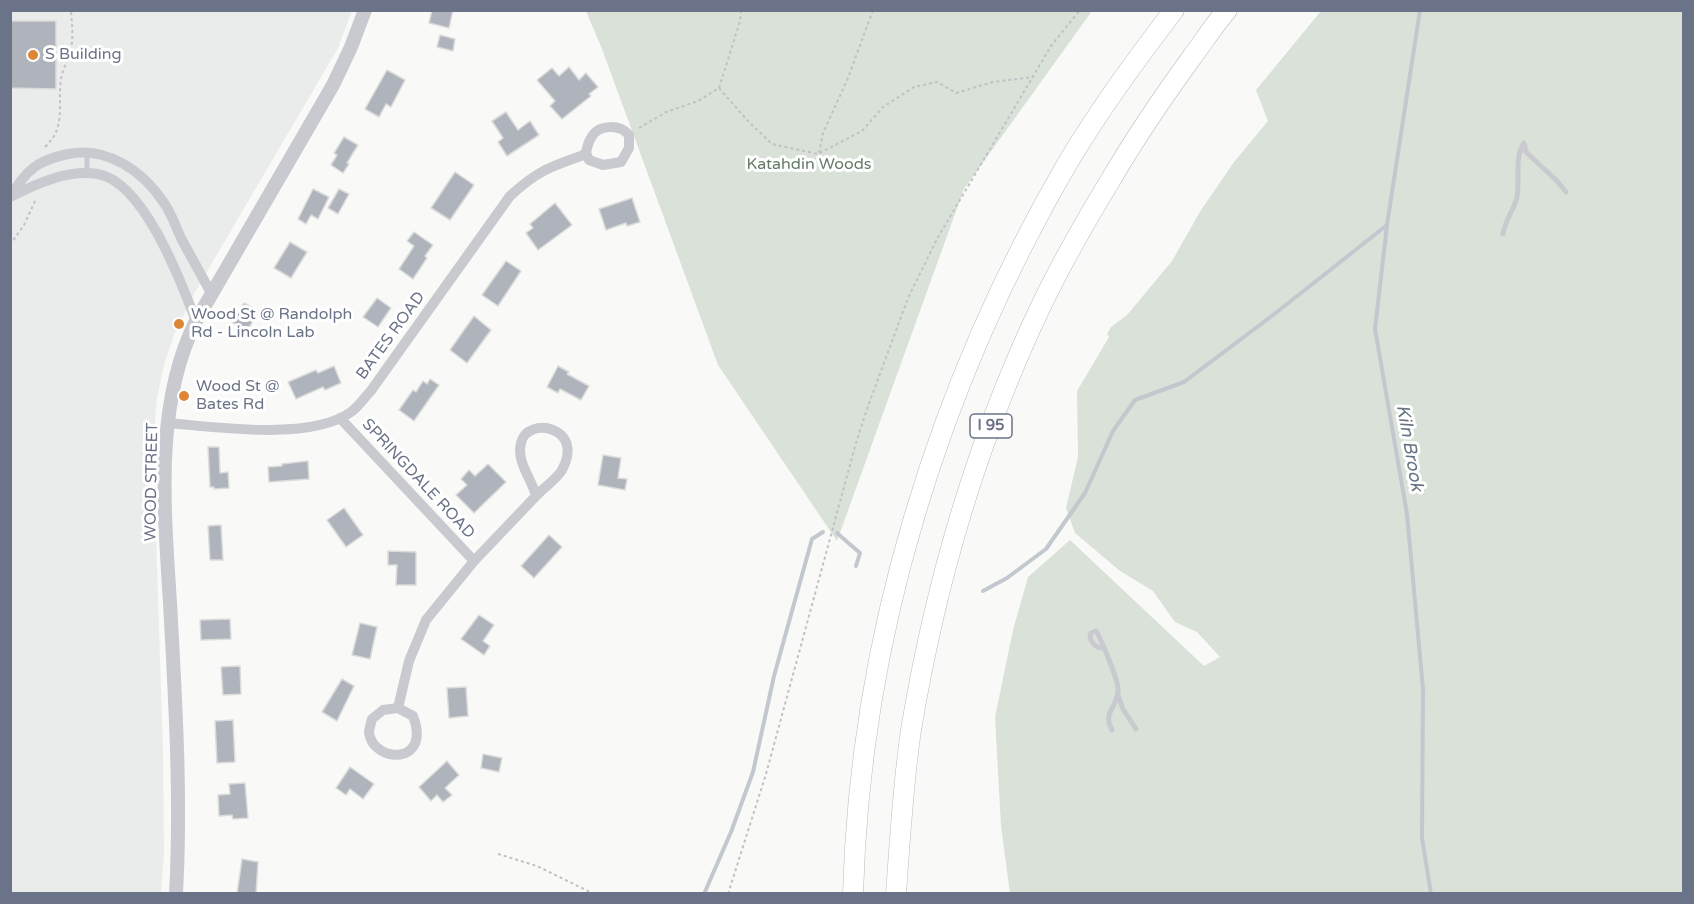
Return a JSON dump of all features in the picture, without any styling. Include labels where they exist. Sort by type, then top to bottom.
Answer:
[{"type":"highway","name":"I 95","points":[[853,894],[862,776],[880,653],[908,538],[937,446],[969,359],[999,292],[1032,228],[1098,114],[1174,10]]},
{"type":"highway","name":"I 95","points":[[896,894],[911,733],[924,663],[957,524],[988,434],[1022,347],[1086,222],[1150,115],[1227,10]]},
{"type":"street","name":"WOOD STREET","points":[[176,894],[179,796],[165,506],[168,423],[186,341],[211,293],[333,84],[365,10]]},
{"type":"street","points":[[612,127],[624,128],[629,135],[629,148],[621,162],[603,165],[589,160],[586,153],[591,138],[597,131],[612,127]]},
{"type":"street","points":[[11,196],[31,168],[52,157],[75,153],[102,155],[123,163],[144,178],[165,204],[211,293]]},
{"type":"street","name":"BATES ROAD","points":[[168,423],[266,430],[308,429],[351,412],[370,392],[510,196],[525,182],[548,167],[586,153]]},
{"type":"street","points":[[11,196],[52,179],[76,173],[100,174],[120,185],[138,203],[154,228],[178,273],[196,321]]},
{"type":"street","name":"SPRINGDALE ROAD","points":[[339,418],[474,561]]},
{"type":"street","name":"SPRINGDALE ROAD","points":[[398,708],[409,661],[426,620],[474,561],[558,475],[569,451],[566,438],[558,431],[547,428],[537,429],[525,435],[520,444],[525,472],[531,480],[536,496]]},
{"type":"street","points":[[398,708],[413,716],[418,728],[418,739],[414,746],[404,754],[392,755],[381,751],[373,742],[369,732],[372,719],[383,710],[398,708]]},
{"type":"lane","points":[[1503,234],[1516,198],[1521,147],[1524,143],[1526,152],[1566,192]]},
{"type":"lane","points":[[87,154],[87,173]]},
{"type":"lane","points":[[1100,648],[1091,642],[1091,633],[1096,632],[1101,639],[1117,681],[1123,709],[1136,729]]},
{"type":"lane","points":[[1112,730],[1108,723],[1110,711],[1118,693]]},
{"type":"path","points":[[40,151],[55,136],[58,124],[61,104],[60,83],[73,36],[71,10]]},
{"type":"path","points":[[629,135],[666,112],[698,101],[719,88],[740,21],[741,10]]},
{"type":"path","points":[[818,154],[823,133],[848,78],[873,10]]},
{"type":"path","points":[[728,894],[766,774],[853,455],[868,406],[908,298],[938,237],[1051,46],[1080,10]]},
{"type":"path","points":[[719,88],[772,144],[818,154],[862,131],[883,107],[914,87],[936,82],[957,93],[993,81],[1034,77]]},
{"type":"path","points":[[10,244],[29,215],[36,196]]},
{"type":"path","points":[[498,854],[537,866],[594,894]]},
{"type":"shaded area","points":[[10,11],[352,11],[338,48],[195,292],[174,335],[164,365],[157,398],[153,443],[163,750],[164,853],[161,893],[11,893]]},
{"type":"green space","name":"Katahdin Woods","points":[[586,11],[1092,11],[964,189],[837,541],[718,365]]},
{"type":"green space","points":[[1321,11],[1683,11],[1683,893],[1010,894],[1001,826],[995,717],[1013,630],[1028,577],[1070,540],[1204,666],[1220,657],[1197,632],[1175,622],[1153,591],[1120,571],[1075,533],[1066,508],[1078,457],[1077,391],[1109,337],[1107,334],[1111,327],[1127,315],[1172,261],[1201,210],[1234,162],[1268,121],[1256,90]]},
{"type":"building","points":[[432,10],[453,10],[449,28],[429,23]]},
{"type":"building","name":"S Building","points":[[10,21],[56,21],[56,89],[10,88]]},
{"type":"building","points":[[440,35],[455,39],[453,51],[437,47]]},
{"type":"building","points":[[569,67],[579,80],[586,73],[598,87],[589,94],[591,96],[562,119],[550,106],[555,101],[537,80],[552,68],[559,76]]},
{"type":"building","points":[[387,70],[405,80],[391,107],[386,104],[379,117],[365,109]]},
{"type":"building","points":[[506,112],[518,130],[530,121],[539,135],[507,156],[498,142],[503,138],[492,121]]},
{"type":"building","points":[[344,137],[358,145],[343,173],[331,165],[337,155],[334,153]]},
{"type":"building","points":[[455,172],[474,185],[450,220],[431,208]]},
{"type":"building","points":[[313,189],[329,197],[318,219],[311,215],[306,224],[298,219]]},
{"type":"building","points":[[339,189],[349,194],[338,214],[328,208]]},
{"type":"building","points":[[632,198],[640,222],[627,226],[626,223],[606,230],[599,209]]},
{"type":"building","points":[[555,203],[572,225],[538,250],[526,233],[533,228],[530,224]]},
{"type":"building","points":[[414,232],[433,245],[413,279],[399,269],[414,246],[407,241]]},
{"type":"building","points":[[290,242],[307,252],[291,278],[274,268]]},
{"type":"building","points":[[506,261],[521,271],[498,306],[482,295]]},
{"type":"building","points":[[377,298],[391,308],[378,327],[363,317]]},
{"type":"building","points":[[244,303],[259,311],[247,331],[232,322]]},
{"type":"building","points":[[474,316],[491,330],[467,363],[450,350]]},
{"type":"building","points":[[334,366],[341,383],[325,390],[323,387],[296,399],[288,382],[316,370],[318,373]]},
{"type":"building","points":[[558,366],[569,372],[567,374],[589,386],[581,400],[560,389],[558,393],[547,387]]},
{"type":"building","points":[[430,379],[439,385],[414,421],[399,410],[413,390],[416,392],[423,381],[427,384]]},
{"type":"building","points":[[208,447],[219,447],[220,473],[228,472],[229,488],[210,487]]},
{"type":"building","points":[[603,455],[621,458],[618,478],[627,479],[625,490],[598,485]]},
{"type":"building","points":[[308,461],[309,479],[269,482],[268,467]]},
{"type":"building","points":[[488,464],[506,482],[474,513],[456,495],[467,485],[461,479],[469,470],[475,476]]},
{"type":"building","points":[[344,508],[363,535],[346,547],[327,520]]},
{"type":"building","points":[[221,525],[223,560],[210,560],[208,526]]},
{"type":"building","points":[[549,535],[562,547],[534,578],[521,566]]},
{"type":"building","points":[[388,551],[416,552],[416,585],[396,585],[397,565],[388,565]]},
{"type":"building","points":[[479,615],[494,625],[483,641],[490,646],[484,655],[461,639]]},
{"type":"building","points":[[230,619],[231,639],[201,640],[200,620]]},
{"type":"building","points":[[360,623],[377,627],[370,659],[352,655]]},
{"type":"building","points":[[240,666],[241,694],[223,695],[221,667]]},
{"type":"building","points":[[342,679],[354,686],[337,721],[322,712]]},
{"type":"building","points":[[466,687],[468,716],[449,718],[447,688]]},
{"type":"building","points":[[233,720],[235,762],[217,763],[215,721]]},
{"type":"building","points":[[483,754],[502,758],[499,772],[481,768]]},
{"type":"building","points":[[447,761],[459,775],[445,788],[452,795],[443,802],[437,795],[431,801],[419,787]]},
{"type":"building","points":[[350,767],[374,784],[363,799],[350,789],[346,795],[336,788]]},
{"type":"building","points":[[245,783],[248,818],[233,819],[232,815],[219,816],[218,795],[230,794],[229,784]]},
{"type":"building","points":[[242,859],[258,862],[256,894],[237,894]]},
{"type":"waterway","name":"Kiln Brook","points":[[1420,10],[1387,225],[1375,329],[1407,514],[1423,689],[1422,838],[1431,894]]},
{"type":"waterway","points":[[983,591],[1007,578],[1046,549],[1085,493],[1113,431],[1135,400],[1184,382],[1387,225]]},
{"type":"waterway","points":[[704,894],[731,832],[753,772],[774,676],[812,539],[823,532]]},
{"type":"waterway","points":[[837,533],[860,553],[856,566]]},
{"type":"place","name":"S Building","points":[[33,55]]},
{"type":"place","name":"Wood St @ Randolph Rd - Lincoln Lab","points":[[179,324]]},
{"type":"place","name":"Wood St @ Bates Rd","points":[[184,396]]}]
